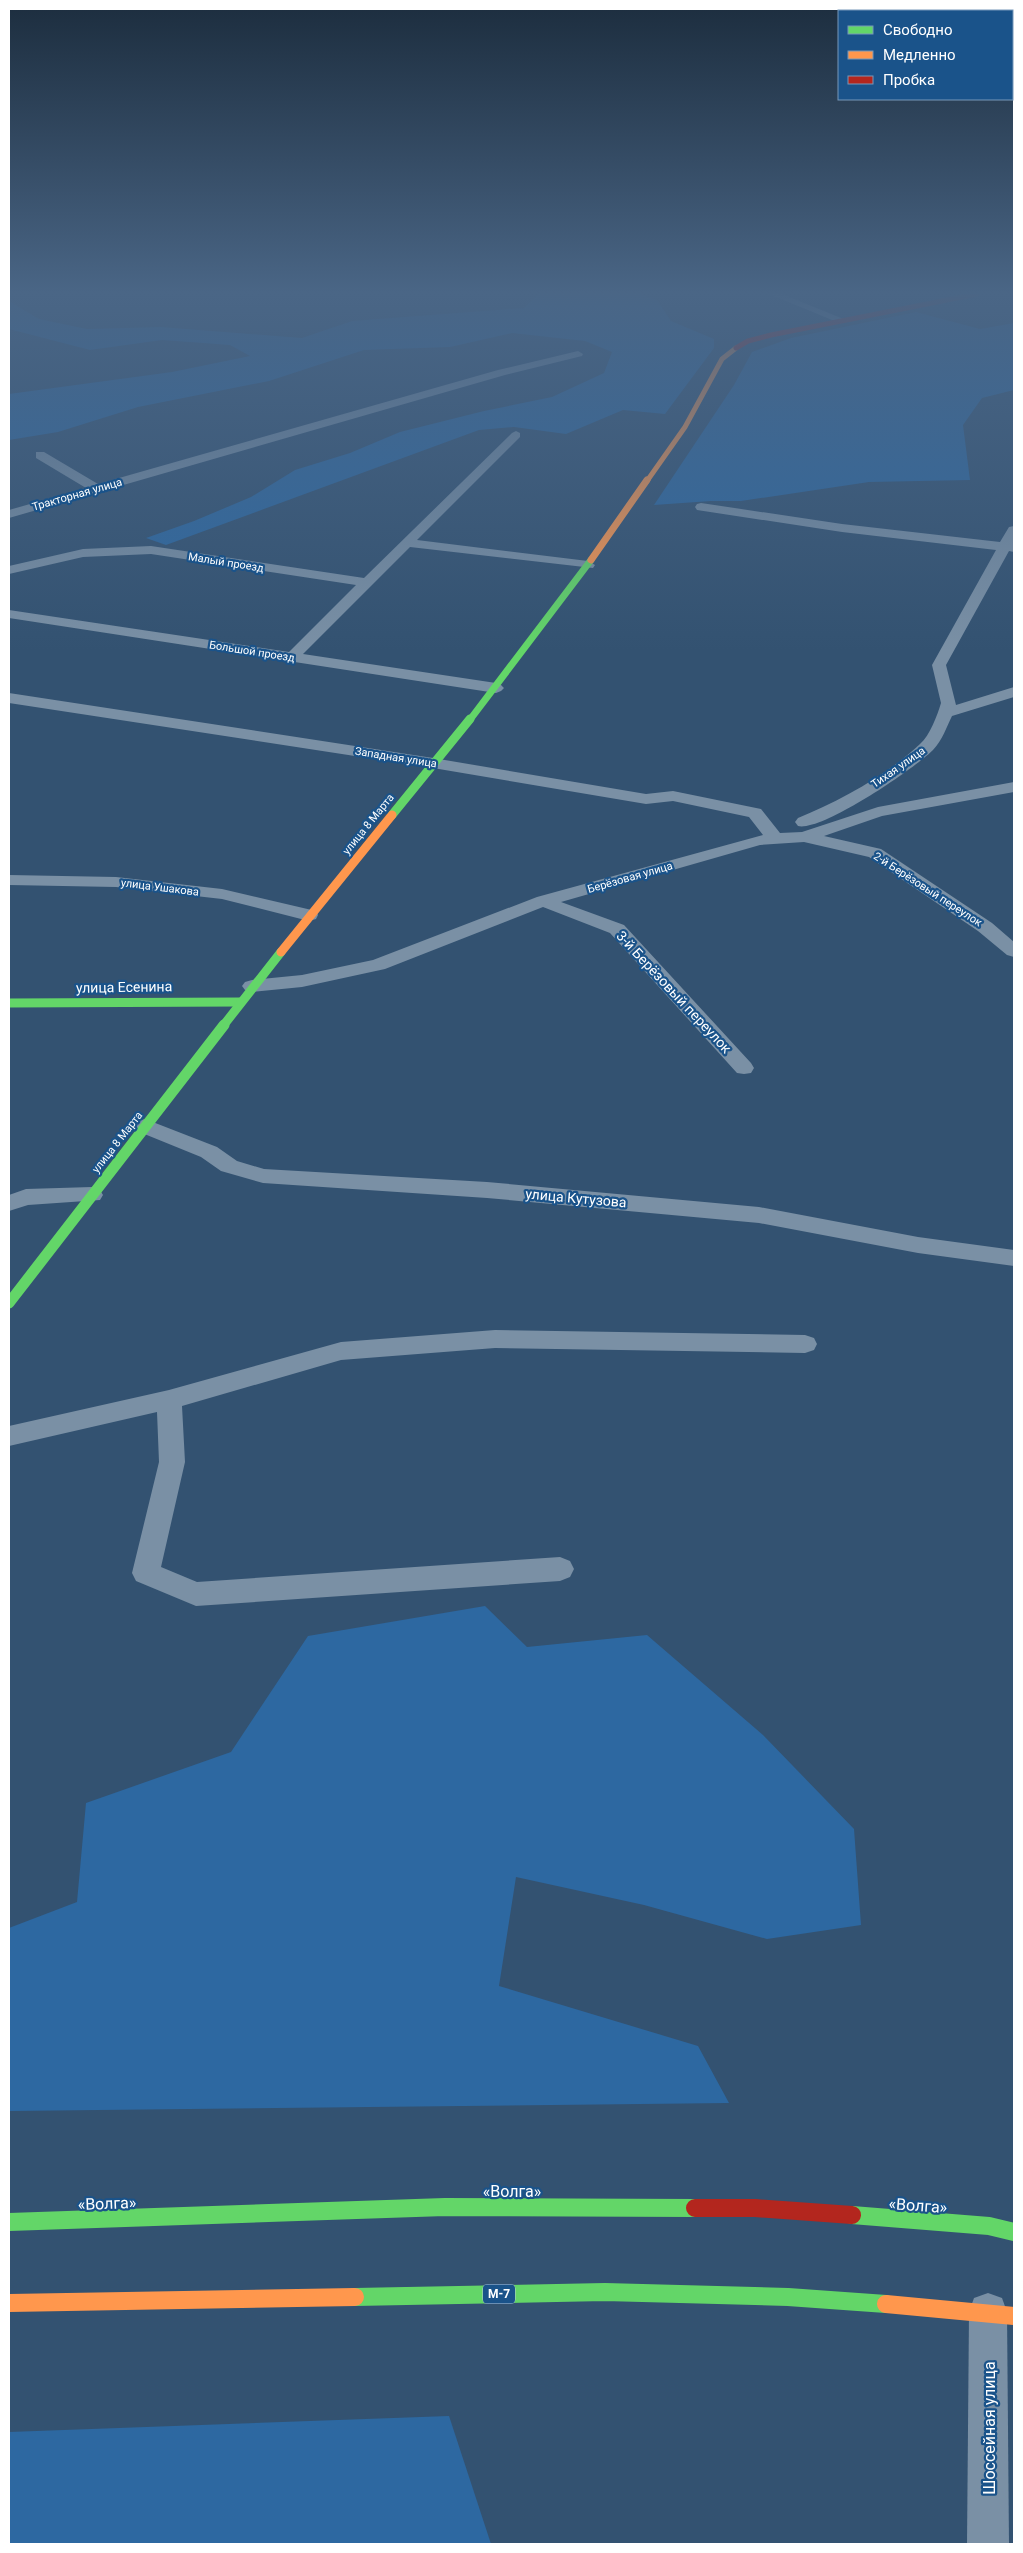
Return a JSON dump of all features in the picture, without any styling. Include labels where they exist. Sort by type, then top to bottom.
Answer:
[{"type":"main road","name":"улица 8 Марта","points":[[9,1303],[252,986],[496,688],[588,565],[685,428],[693,413]]},
{"type":"main road","name":"улица Есенина","points":[[9,1003],[240,1002]]},
{"type":"main road","name":"«Волга»","points":[[9,2222],[445,2208],[735,2208],[989,2226],[1014,2232]]},
{"type":"main road","points":[[989,2226],[1014,2219]]},
{"type":"main road","name":"М-7","points":[[9,2304],[605,2292],[788,2297],[1001,2314]]},
{"type":"street","name":"Тракторная улица","points":[[9,514],[357,413]]},
{"type":"street","points":[[291,658],[409,544],[516,436]]},
{"type":"street","points":[[40,456],[97,488]]},
{"type":"street","points":[[701,507],[842,528],[1009,548]]},
{"type":"street","points":[[1014,530],[1009,548],[939,665],[948,704],[946,713],[1014,692]]},
{"type":"street","points":[[409,544],[588,565]]},
{"type":"street","name":"Малый проезд","points":[[9,570],[83,553],[151,550],[368,583]]},
{"type":"street","name":"Большой проезд","points":[[9,614],[496,688]]},
{"type":"street","name":"Западная улица","points":[[9,698],[433,763],[646,799],[673,796],[755,814],[766,838]]},
{"type":"street","name":"Тихая улица","points":[[766,838],[829,812],[887,777],[928,746],[946,713]]},
{"type":"street","name":"Берёзовая улица","points":[[252,986],[302,982],[378,965],[543,901],[766,838],[804,837],[878,812],[1014,786]]},
{"type":"street","name":"2-й Берёзовый переулок","points":[[804,837],[875,853],[985,927],[1014,950]]},
{"type":"street","name":"улица Ушакова","points":[[9,880],[125,883],[222,894],[309,915]]},
{"type":"street","name":"3-й Берёзовый переулок","points":[[543,901],[617,929],[744,1068]]},
{"type":"street","name":"улица Кутузова","points":[[145,1126],[209,1152],[229,1166],[263,1176],[487,1190],[759,1216],[918,1245],[1014,1258]]},
{"type":"street","points":[[9,1203],[26,1197],[92,1195]]},
{"type":"street","points":[[9,1436],[169,1400],[341,1351],[495,1339],[805,1344]]},
{"type":"street","points":[[169,1400],[172,1462],[146,1574],[196,1594],[560,1569]]},
{"type":"street","name":"Шоссейная улица","points":[[988,2544],[1001,2314]]},
{"type":"shaded area","points":[[9,413],[118,413],[58,432],[9,440]]},
{"type":"shaded area","points":[[475,413],[616,413],[566,434],[514,427],[479,430],[166,545],[146,538],[194,521],[251,497],[295,470],[350,453],[400,432]]},
{"type":"shaded area","points":[[715,413],[971,413],[963,425],[970,480],[869,482],[741,501],[654,505]]},
{"type":"shaded area","points":[[485,1606],[527,1647],[647,1635],[763,1735],[854,1829],[861,1925],[767,1939],[644,1905],[516,1877],[499,1986],[698,2046],[729,2103],[9,2111],[9,1928],[77,1902],[86,1803],[231,1752],[308,1636]]},
{"type":"shaded area","points":[[449,2416],[491,2544],[9,2544],[9,2432]]},
{"type":"traffic: fast","points":[[392,815],[496,688],[591,560]]},
{"type":"traffic: fast","points":[[9,1303],[281,952]]},
{"type":"traffic: fast","points":[[9,1003],[240,1002]]},
{"type":"traffic: fast","points":[[9,2222],[445,2207],[695,2208]]},
{"type":"traffic: fast","points":[[852,2215],[989,2226],[1014,2232]]},
{"type":"traffic: fast","points":[[355,2297],[605,2292],[788,2297],[886,2304]]},
{"type":"traffic: slow","points":[[591,560],[685,427],[693,413]]},
{"type":"traffic: slow","points":[[281,952],[392,815]]},
{"type":"traffic: slow","points":[[9,2303],[355,2297]]},
{"type":"traffic: slow","points":[[886,2304],[1014,2316]]},
{"type":"traffic: jam","points":[[695,2208],[755,2208],[852,2215]]}]
